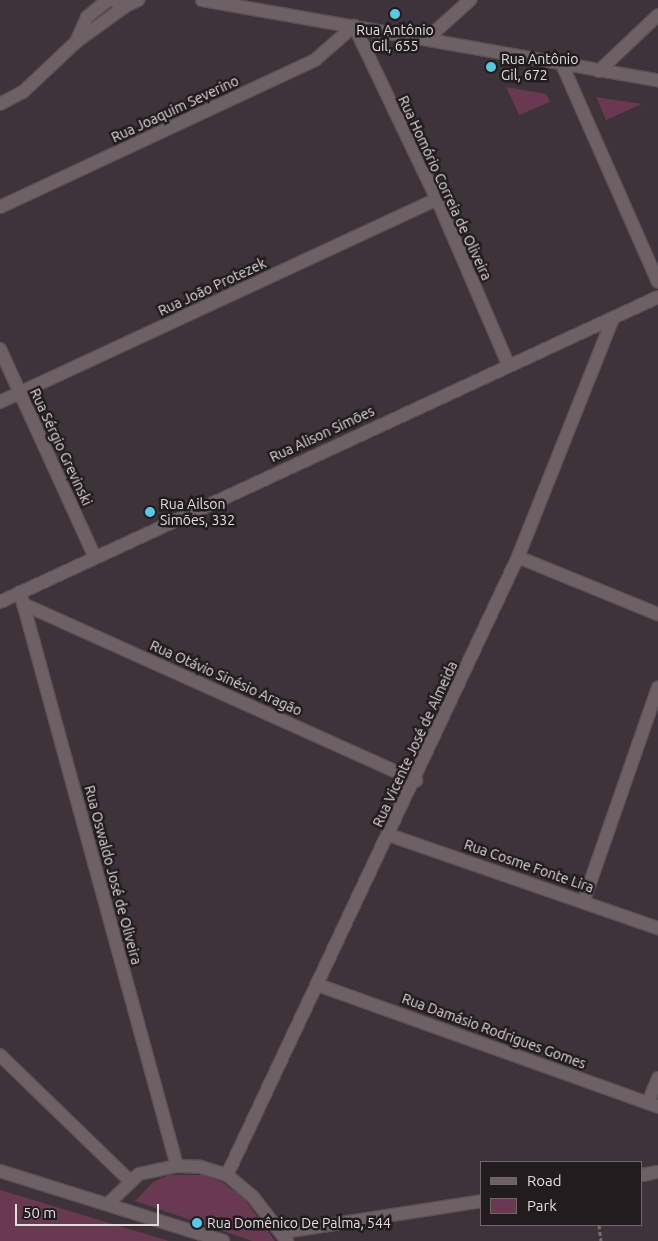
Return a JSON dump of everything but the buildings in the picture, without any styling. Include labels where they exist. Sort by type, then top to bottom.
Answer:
[{"type":"street","points":[[76,42],[87,17],[108,0]]},
{"type":"street","points":[[113,0],[132,3]]},
{"type":"street","points":[[202,0],[254,4],[354,26],[658,80]]},
{"type":"street","points":[[428,38],[470,0]]},
{"type":"street","points":[[0,104],[23,92],[76,42],[132,3]]},
{"type":"street","points":[[599,71],[658,15]]},
{"type":"street","name":"Rua Homório Correia de Oliveira","points":[[354,26],[436,199],[508,364]]},
{"type":"street","name":"Rua Joaquim Severino","points":[[0,206],[316,60],[354,26]]},
{"type":"street","points":[[561,62],[658,282]]},
{"type":"street","name":"Rua João Protezek","points":[[0,402],[436,199]]},
{"type":"street","name":"Rua Alison Simões","points":[[0,602],[22,598],[95,558],[508,364],[658,297]]},
{"type":"street","name":"Rua Vicente José de Almeida","points":[[227,1175],[416,780],[518,557],[613,318]]},
{"type":"street","name":"Rua Sérgio Grevinski","points":[[0,349],[95,558]]},
{"type":"street","points":[[518,557],[658,614]]},
{"type":"street","name":"Rua Otávio Sinésio Aragão","points":[[22,598],[416,780]]},
{"type":"street","name":"Rua Oswaldo José de Oliveira","points":[[22,598],[177,1166]]},
{"type":"street","points":[[584,900],[658,688]]},
{"type":"street","name":"Rua Cosme Fonte Lira","points":[[389,835],[584,900],[658,928]]},
{"type":"street","name":"Rua Damásio Rodrigues Gomes","points":[[318,985],[653,1105]]},
{"type":"street","points":[[0,1055],[129,1180]]},
{"type":"street","points":[[653,1105],[658,1078]]},
{"type":"street","points":[[110,1202],[129,1180],[177,1166],[201,1167],[227,1175],[286,1236],[480,1201]]},
{"type":"street","points":[[0,1170],[110,1202],[223,1241]]},
{"type":"street","points":[[643,1175],[658,1172]]},
{"type":"path","points":[[600,1226],[601,1241]]},
{"type":"green space","points":[[506,87],[546,94],[550,102],[519,115]]},
{"type":"green space","points":[[596,97],[642,104],[606,120]]},
{"type":"green space","points":[[169,1175],[204,1175],[222,1182],[243,1197],[275,1241],[252,1241],[135,1201],[153,1182]]},
{"type":"green space","points":[[0,1190],[169,1241],[0,1241]]},
{"type":"place","name":"Rua Antônio Gil, 655","points":[[395,14]]},
{"type":"place","name":"Rua Antônio Gil, 672","points":[[491,67]]},
{"type":"place","name":"Rua Ailson Simões, 332","points":[[150,512]]},
{"type":"place","name":"Rua Domênico De Palma, 544","points":[[197,1223]]}]
